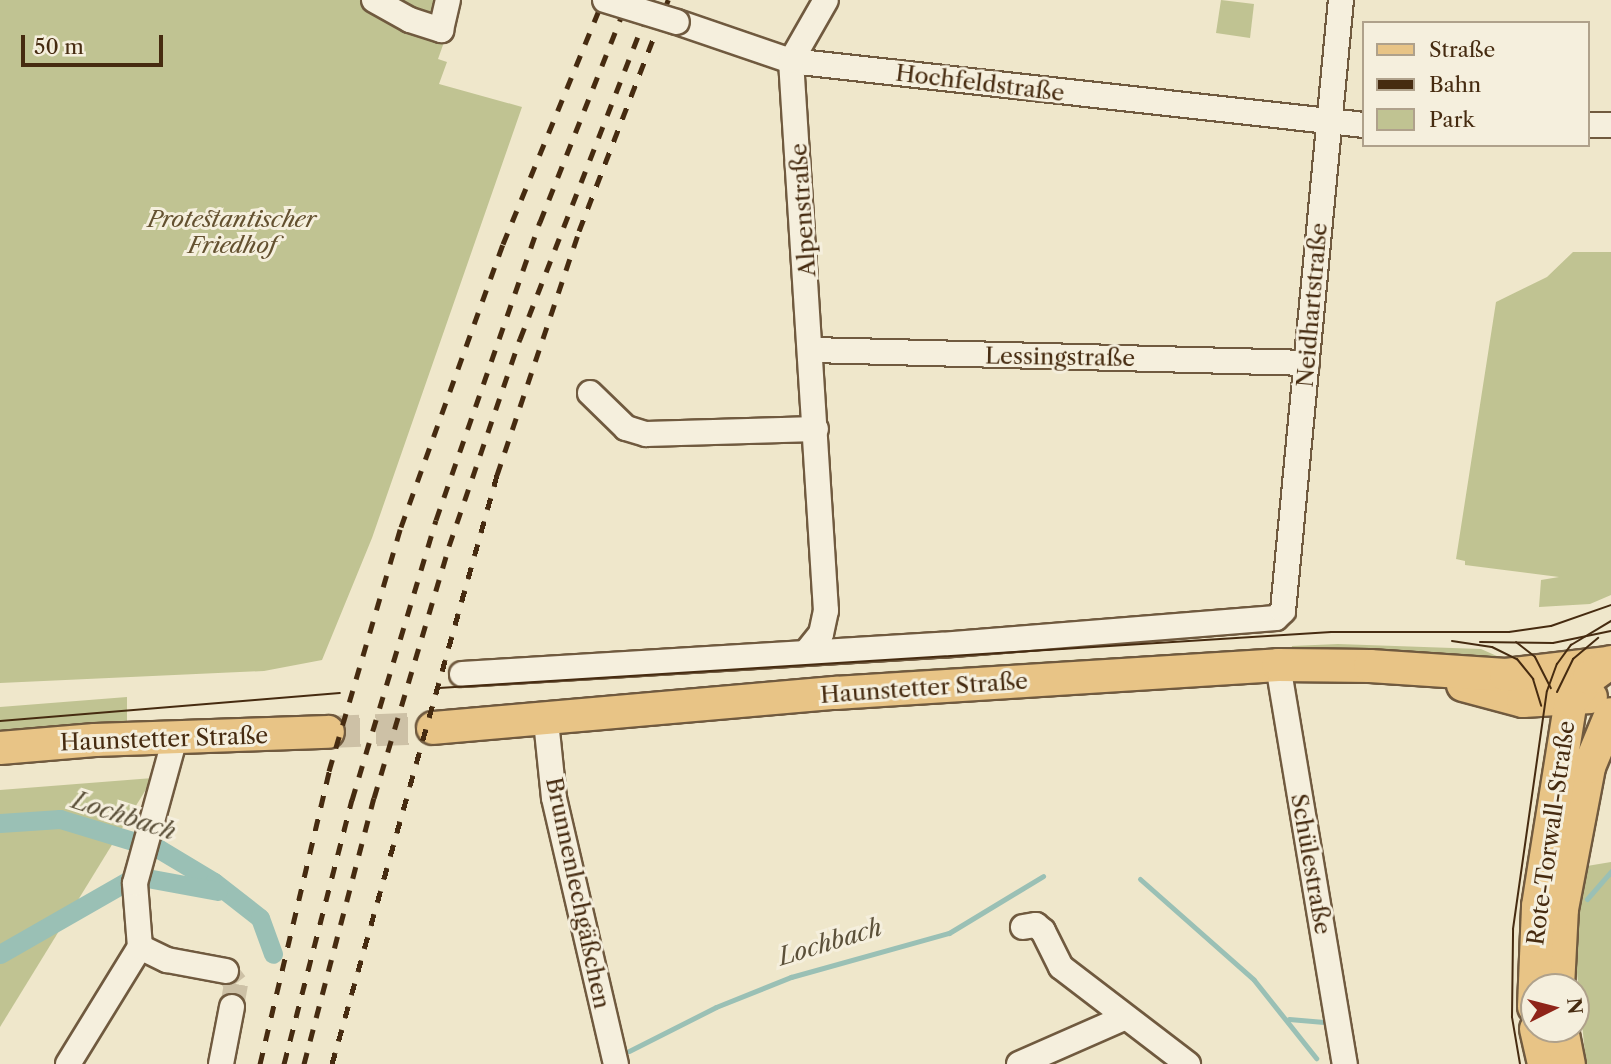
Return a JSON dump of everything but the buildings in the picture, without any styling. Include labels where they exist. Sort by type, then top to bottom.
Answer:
[{"type":"main road","name":"Haunstetter Straße","points":[[433,728],[546,721],[835,693],[1278,665],[1526,675],[1610,673]]},
{"type":"main road","name":"Haunstetter Straße","points":[[1415,670],[1499,696],[1570,701]]},
{"type":"main road","name":"Rote-Torwall-Straße","points":[[1535,973],[1538,906],[1570,701],[1610,673]]},
{"type":"main road","name":"Haunstetter Straße","points":[[1526,675],[1570,701]]},
{"type":"main road","name":"Rote-Torwall-Straße","points":[[1570,701],[1582,715],[1594,752]]},
{"type":"main road","name":"Rote-Torwall-Straße","points":[[1559,973],[1562,909],[1594,752],[1611,714]]},
{"type":"main road","name":"Haunstetter Straße","points":[[0,748],[328,732]]},
{"type":"main road","points":[[1539,1043],[1544,1064]]},
{"type":"main road","points":[[1565,1043],[1569,1064]]},
{"type":"street","points":[[374,0],[410,20],[442,30],[448,0]]},
{"type":"street","name":"Hochfeldstraße","points":[[605,0],[791,61],[1362,125]]},
{"type":"street","points":[[791,61],[826,0]]},
{"type":"street","name":"Neidhartstraße","points":[[1283,611],[1341,0]]},
{"type":"street","name":"Alpenstraße","points":[[791,61],[827,611],[821,634],[807,651]]},
{"type":"street","points":[[1590,125],[1611,125]]},
{"type":"street","name":"Lessingstraße","points":[[812,350],[1307,363]]},
{"type":"street","points":[[590,393],[636,433],[816,429]]},
{"type":"street","name":"Haunstetter Straße","points":[[462,674],[1267,622],[1283,611]]},
{"type":"street","name":"Schülestraße","points":[[1278,665],[1345,1064]]},
{"type":"street","name":"Brunnenlechgäßchen","points":[[546,721],[554,798],[616,1064]]},
{"type":"street","points":[[68,1064],[139,947],[141,859],[175,738]]},
{"type":"street","points":[[1033,929],[1062,967],[1188,1064]]},
{"type":"street","points":[[139,947],[167,960],[226,971]]},
{"type":"street","points":[[221,1064],[232,1007]]},
{"type":"street","points":[[1019,1064],[1124,1017]]},
{"type":"green space","name":"Protestantischer Friedhof","points":[[0,0],[459,0],[438,59],[447,62],[439,84],[522,107],[372,538],[322,660],[264,671],[0,683]]},
{"type":"green space","points":[[1221,0],[1254,4],[1250,38],[1216,33]]},
{"type":"green space","points":[[1573,252],[1611,252],[1611,595],[1590,604],[1539,607],[1541,580],[1559,577],[1465,565],[1465,561],[1456,559],[1496,302],[1547,277]]},
{"type":"green space","points":[[1338,644],[1481,649],[1515,664],[1411,652],[1291,652],[1292,646]]},
{"type":"green space","points":[[1268,648],[1269,653],[888,676],[888,671]]},
{"type":"green space","points":[[127,697],[127,723],[0,733],[0,707]]},
{"type":"green space","points":[[153,778],[0,1027],[0,790]]},
{"type":"green space","points":[[1611,862],[1611,1064],[1586,1064],[1584,1043],[1590,1043],[1590,973],[1577,973],[1574,942],[1587,866]]},
{"type":"waterway","name":"Lochbach","points":[[0,823],[60,819],[159,849],[214,882],[260,918],[273,954]]},
{"type":"waterway","points":[[1587,899],[1611,871]]},
{"type":"waterway","points":[[0,954],[136,876],[218,891]]},
{"type":"waterway","name":"Lochbach","points":[[629,1051],[716,1007],[791,977],[949,933],[1043,876]]},
{"type":"waterway","name":"Lochbach","points":[[1140,879],[1254,980],[1316,1058]]},
{"type":"waterway","points":[[1289,1019],[1324,1022]]},
{"type":"tunnel","points":[[328,732],[433,728]]},
{"type":"tunnel","points":[[226,971],[236,984],[232,1007]]},
{"type":"tram line","points":[[439,688],[1331,632],[1509,632],[1551,626],[1611,605]]},
{"type":"tram line","points":[[1520,1064],[1512,1017],[1513,929],[1547,691],[1557,664],[1571,645],[1611,621]]},
{"type":"tram line","points":[[1480,642],[1553,643],[1611,631]]},
{"type":"tram line","points":[[1557,692],[1573,659],[1598,638]]},
{"type":"tram line","points":[[1452,641],[1492,647],[1517,659],[1533,679],[1541,706]]},
{"type":"tram line","points":[[1516,642],[1535,657],[1551,688]]},
{"type":"tram line","points":[[0,721],[340,693]]},
{"type":"railway","points":[[260,1064],[329,771],[401,527],[503,244],[603,0]]},
{"type":"railway","points":[[284,1064],[352,800],[436,520],[540,222],[628,0]]},
{"type":"railway","points":[[304,1064],[374,798],[449,546],[520,339],[652,0]]},
{"type":"railway","points":[[332,1064],[497,475],[579,231],[668,0]]}]
